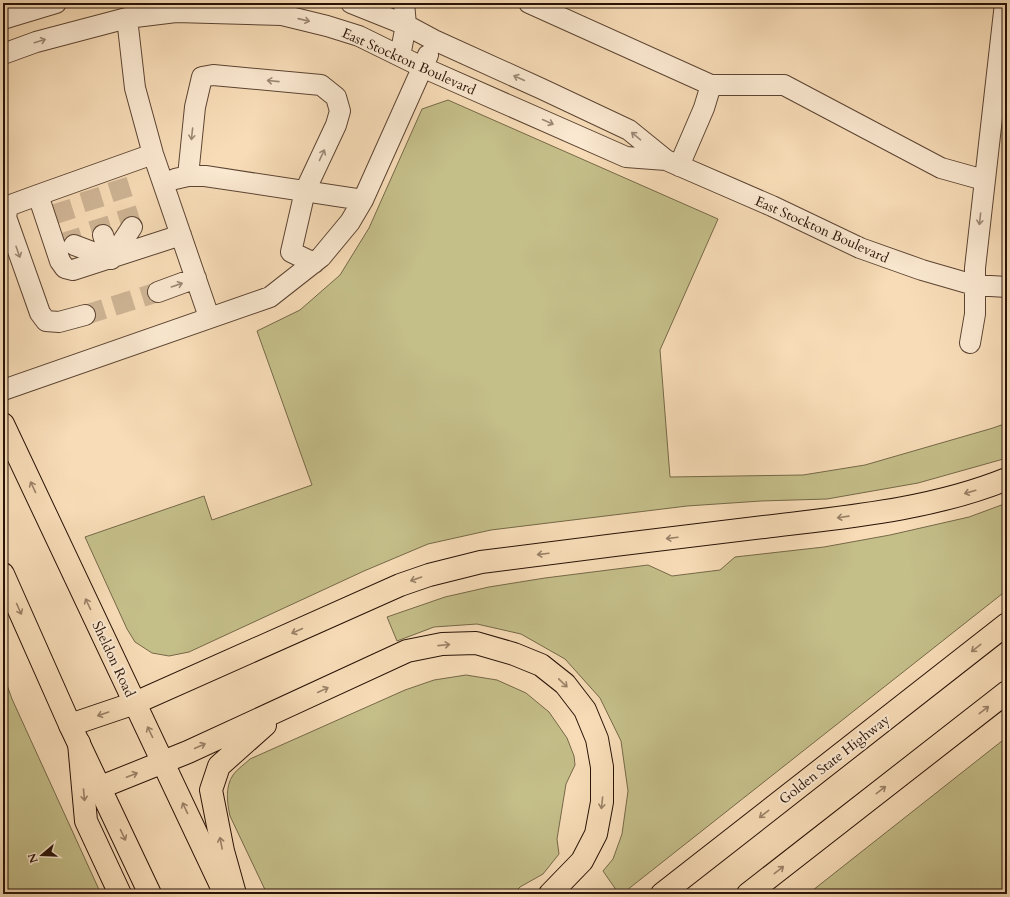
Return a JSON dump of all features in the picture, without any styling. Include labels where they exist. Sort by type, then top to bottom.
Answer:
[{"type":"main road","name":"Sheldon Road","points":[[3,424],[164,762],[225,894]]},
{"type":"main road","points":[[75,734],[135,703],[400,585],[451,569],[481,562],[816,521],[915,506],[986,488],[1007,479]]},
{"type":"main road","points":[[3,574],[75,734],[150,894]]},
{"type":"main road","name":"Golden State Highway","points":[[662,894],[1007,624]]},
{"type":"main road","points":[[101,787],[164,762],[407,651],[442,644],[476,643],[514,654],[541,665],[565,684],[585,710],[597,739],[602,767],[602,802],[596,834],[582,861],[550,894]]},
{"type":"main road","points":[[748,894],[1007,692]]},
{"type":"main road","points":[[235,894],[223,851],[211,790],[219,766],[243,743],[287,707]]},
{"type":"main road","points":[[75,734],[86,821],[120,894]]},
{"type":"street","points":[[3,19],[56,3]]},
{"type":"street","name":"East Stockton Boulevard","points":[[352,3],[406,25],[434,40],[542,88],[629,130],[672,163],[772,206],[860,248],[922,270],[974,284],[1007,287]]},
{"type":"street","points":[[400,56],[406,25],[404,3]]},
{"type":"street","points":[[529,3],[711,85],[784,85],[941,168],[984,180]]},
{"type":"street","points":[[970,343],[975,314],[975,268],[984,180],[1005,3]]},
{"type":"street","name":"East Stockton Boulevard","points":[[3,54],[36,42],[127,18],[176,12],[282,15],[327,26],[359,36],[422,67],[626,157],[672,163]]},
{"type":"street","points":[[127,18],[135,88],[153,154],[209,317]]},
{"type":"street","points":[[3,390],[270,297],[314,263],[321,257],[350,222],[363,200],[434,40]]},
{"type":"street","points":[[188,176],[195,107],[202,77],[213,75],[321,85],[336,97],[340,111],[336,125],[305,191],[291,252],[314,263]]},
{"type":"street","points":[[672,163],[704,108],[711,85]]},
{"type":"street","points":[[60,202],[86,184],[153,154]]},
{"type":"street","points":[[163,181],[188,176],[205,176],[363,200]]},
{"type":"street","points":[[85,315],[59,322],[46,321],[40,313],[6,217],[8,206],[38,195],[86,184],[117,180]]},
{"type":"street","points":[[38,195],[60,261],[65,268],[73,270],[111,259],[181,234]]},
{"type":"street","points":[[111,259],[132,227]]},
{"type":"street","points":[[103,235],[111,259]]},
{"type":"street","points":[[74,245],[111,259]]},
{"type":"street","points":[[158,292],[196,278]]},
{"type":"shaded area","points":[[448,100],[718,219],[660,350],[670,477],[803,475],[865,465],[1007,423],[1007,458],[918,483],[827,499],[761,501],[687,506],[491,530],[428,544],[364,571],[189,652],[169,656],[152,653],[135,642],[127,629],[85,537],[204,496],[212,520],[312,485],[257,331],[300,310],[340,275],[369,228],[422,109]]},
{"type":"shaded area","points":[[1007,503],[1007,590],[622,894],[619,894],[603,871],[613,859],[622,834],[628,791],[621,741],[600,698],[565,659],[521,634],[477,624],[434,627],[397,641],[387,617],[445,597],[489,587],[545,578],[648,565],[672,576],[720,570],[735,557],[824,547],[890,535],[969,517]]},
{"type":"shaded area","points":[[3,674],[12,699],[101,894],[3,894]]},
{"type":"shaded area","points":[[466,675],[497,680],[526,693],[549,712],[567,738],[574,756],[575,765],[566,784],[557,839],[559,854],[543,874],[520,887],[513,894],[267,894],[230,816],[228,790],[230,780],[235,773],[250,759],[405,690],[434,680]]},
{"type":"shaded area","points":[[1007,737],[1007,894],[808,894]]},
{"type":"tunnel","points":[[117,180],[132,227]]},
{"type":"tunnel","points":[[89,190],[103,235]]},
{"type":"tunnel","points":[[60,202],[74,245]]},
{"type":"tunnel","points":[[85,315],[158,292]]}]
